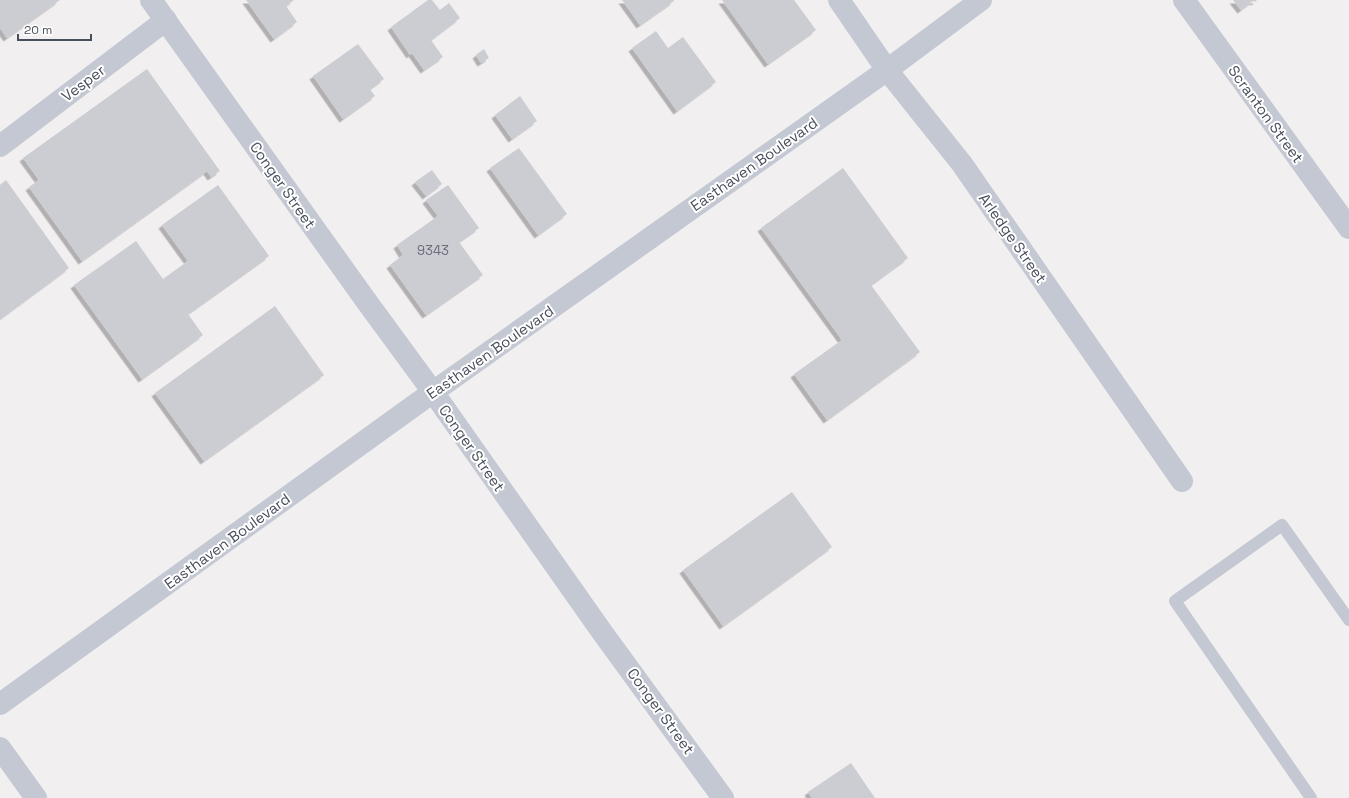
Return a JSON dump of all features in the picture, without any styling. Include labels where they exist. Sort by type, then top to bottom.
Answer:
[{"type":"street","name":"Conger Street","points":[[152,0],[433,392],[598,626],[723,798]]},
{"type":"street","name":"Arledge Street","points":[[839,0],[887,70],[962,164],[1182,481]]},
{"type":"street","name":"Easthaven Boulevard","points":[[0,704],[433,392],[887,70],[981,0]]},
{"type":"street","name":"Scranton Street","points":[[1184,0],[1349,228]]},
{"type":"street","name":"Vesper","points":[[0,146],[166,20]]},
{"type":"street","points":[[0,748],[36,798]]},
{"type":"lane","points":[[1311,798],[1175,601],[1282,525],[1349,620]]},
{"type":"building","points":[[0,0],[60,0],[7,38],[0,28]]},
{"type":"building","points":[[246,0],[294,0],[286,6],[297,22],[274,39]]},
{"type":"building","points":[[428,0],[432,0],[440,10],[449,3],[460,18],[431,40],[443,57],[424,70],[412,53],[410,55],[391,27]]},
{"type":"building","points":[[622,0],[673,0],[674,1],[640,25]]},
{"type":"building","points":[[722,0],[794,0],[816,30],[768,64]]},
{"type":"building","points":[[1233,0],[1257,0],[1255,2],[1253,1],[1241,10]]},
{"type":"building","points":[[656,31],[668,48],[683,37],[716,82],[677,111],[632,48]]},
{"type":"building","points":[[358,44],[384,79],[370,89],[375,96],[343,119],[313,76]]},
{"type":"building","points":[[484,49],[489,58],[481,63],[476,55]]},
{"type":"building","points":[[147,69],[220,171],[211,177],[207,171],[82,261],[29,187],[39,180],[23,158]]},
{"type":"building","points":[[520,96],[537,121],[512,139],[495,115]]},
{"type":"building","points":[[519,148],[567,214],[538,235],[490,168]]},
{"type":"building","points":[[843,168],[908,258],[871,285],[920,352],[827,420],[794,374],[842,340],[761,228]]},
{"type":"building","points":[[432,170],[442,184],[426,196],[415,182]]},
{"type":"building","points":[[6,180],[69,268],[0,319],[0,185]]},
{"type":"building","points":[[218,185],[269,256],[188,314],[203,335],[142,379],[74,285],[136,241],[163,279],[188,261],[162,225]]},
{"type":"building","points":[[448,185],[479,228],[459,242],[483,275],[426,315],[390,265],[403,255],[397,245],[438,216],[426,200]]},
{"type":"building","points":[[275,306],[324,375],[204,461],[155,393]]},
{"type":"building","points":[[792,492],[832,547],[723,626],[683,570]]},
{"type":"building","points":[[851,763],[875,798],[812,798],[808,792]]}]
